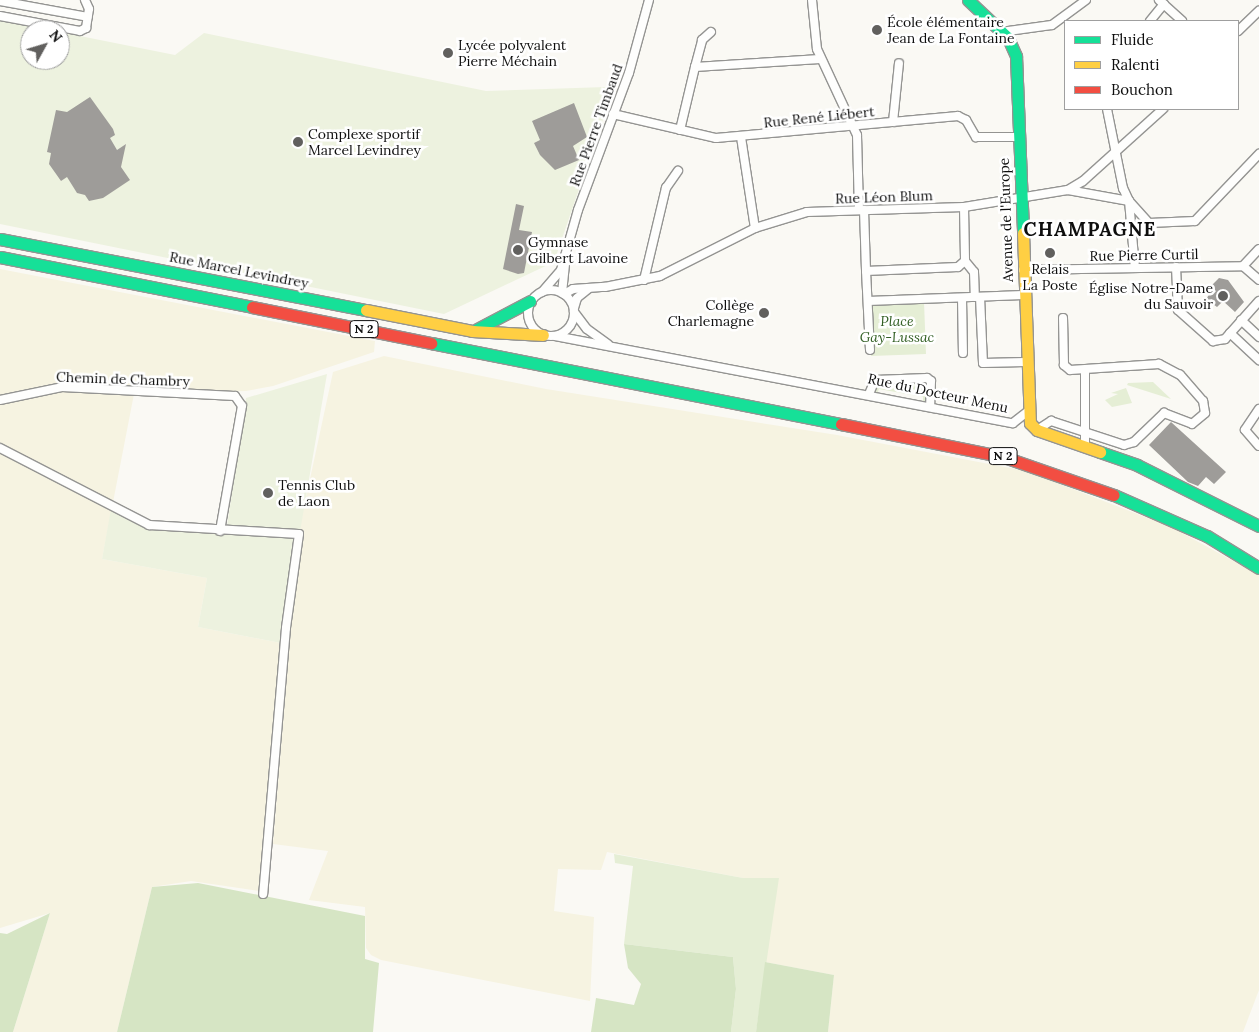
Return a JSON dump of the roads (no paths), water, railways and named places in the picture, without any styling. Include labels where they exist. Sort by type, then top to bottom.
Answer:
[{"type":"street","points":[[0,16],[80,31],[86,28],[88,17],[85,0]]},
{"type":"street","name":"Rue Pierre Timbaud","points":[[542,292],[556,277],[565,259],[578,210],[614,114],[648,0]]},
{"type":"street","points":[[812,0],[820,58],[858,144],[870,350]]},
{"type":"street","name":"Avenue de l'Europe","points":[[968,0],[1001,32],[1016,56],[1027,412]]},
{"type":"street","points":[[1001,32],[1052,25],[1086,0]]},
{"type":"street","points":[[0,1],[88,17]]},
{"type":"street","points":[[1151,20],[1162,2],[1181,20]]},
{"type":"street","points":[[1239,29],[1259,11]]},
{"type":"street","points":[[680,130],[702,40],[711,32]]},
{"type":"street","points":[[695,66],[820,58]]},
{"type":"street","points":[[893,122],[899,63]]},
{"type":"street","points":[[1107,110],[1115,151],[1129,202],[1135,268]]},
{"type":"street","name":"Rue Léon Blum","points":[[563,294],[573,289],[644,280],[755,228],[807,212],[964,207],[1020,195],[1068,190],[1083,181],[1162,110]]},
{"type":"street","name":"Rue René Liébert","points":[[614,114],[707,137],[852,127],[958,116],[966,120],[976,137],[1019,137]]},
{"type":"street","points":[[741,136],[755,228]]},
{"type":"street","points":[[1068,190],[1129,202],[1149,223],[1195,221],[1259,154]]},
{"type":"street","points":[[644,280],[666,188],[678,171]]},
{"type":"street","points":[[964,207],[966,261],[974,272],[978,297],[983,363],[1025,362]]},
{"type":"street","name":"Rue Marcel Levindrey","points":[[0,239],[472,331],[543,335]]},
{"type":"street","points":[[1259,249],[1243,266],[1259,280]]},
{"type":"street","name":"N 2","points":[[0,257],[1004,457],[1063,474],[1154,510],[1207,536],[1259,568]]},
{"type":"street","name":"Rue Pierre Timbaud","points":[[563,294],[566,274],[565,259]]},
{"type":"street","points":[[866,271],[958,267],[966,261]]},
{"type":"street","name":"Rue Pierre Curtil","points":[[1023,270],[1243,266]]},
{"type":"street","points":[[1176,267],[1180,313],[1213,341],[1230,333],[1259,301]]},
{"type":"street","points":[[566,274],[575,286],[590,288]]},
{"type":"street","points":[[530,301],[529,321],[543,335],[555,336],[571,325],[577,298],[590,288]]},
{"type":"street","points":[[472,331],[530,301],[542,292],[563,294],[574,310]]},
{"type":"street","points":[[868,301],[1023,295]]},
{"type":"street","points":[[962,298],[963,353]]},
{"type":"street","name":"Rue du Docteur Menu","points":[[574,310],[587,329],[610,345]]},
{"type":"street","points":[[1037,430],[1051,421],[1124,445],[1134,442],[1164,413],[1192,424],[1206,414],[1198,394],[1180,374],[1159,364],[1095,366],[1077,373],[1064,365],[1063,318]]},
{"type":"street","points":[[1242,320],[1259,337]]},
{"type":"street","points":[[1230,333],[1259,360]]},
{"type":"street","name":"Rue du Docteur Menu","points":[[555,336],[870,394],[1012,424],[1027,412],[1037,430]]},
{"type":"street","points":[[1084,370],[1085,448]]},
{"type":"street","points":[[870,394],[875,380],[927,378],[931,381],[930,406]]},
{"type":"street","name":"Chemin de Chambry","points":[[0,400],[44,390],[86,387],[235,396],[242,406],[220,531]]},
{"type":"street","points":[[1259,409],[1244,430],[1259,446]]},
{"type":"street","points":[[1037,430],[1137,465],[1259,526]]},
{"type":"street","points":[[0,448],[149,525],[220,531],[299,534],[286,628],[263,894]]},
{"type":"place","name":"École élémentaire Jean de La Fontaine","points":[[877,30]]},
{"type":"place","name":"Lycée polyvalent Pierre Méchain","points":[[448,53]]},
{"type":"place","name":"Complexe sportif Marcel Levindrey","points":[[298,142]]},
{"type":"place","name":"Gymnase Gilbert Lavoine","points":[[518,250]]},
{"type":"place","name":"Relais La Poste","points":[[1050,253]]},
{"type":"place","name":"Église Notre-Dame du Sauvoir","points":[[1223,296]]},
{"type":"place","name":"Collège Charlemagne","points":[[764,313]]},
{"type":"place","name":"Tennis Club de Laon","points":[[268,493]]},
{"type":"district","name":"CHAMPAGNE","points":[[1090,230]]},
{"type":"park label","name":"Place Gay-Lussac","points":[[897,330]]}]
